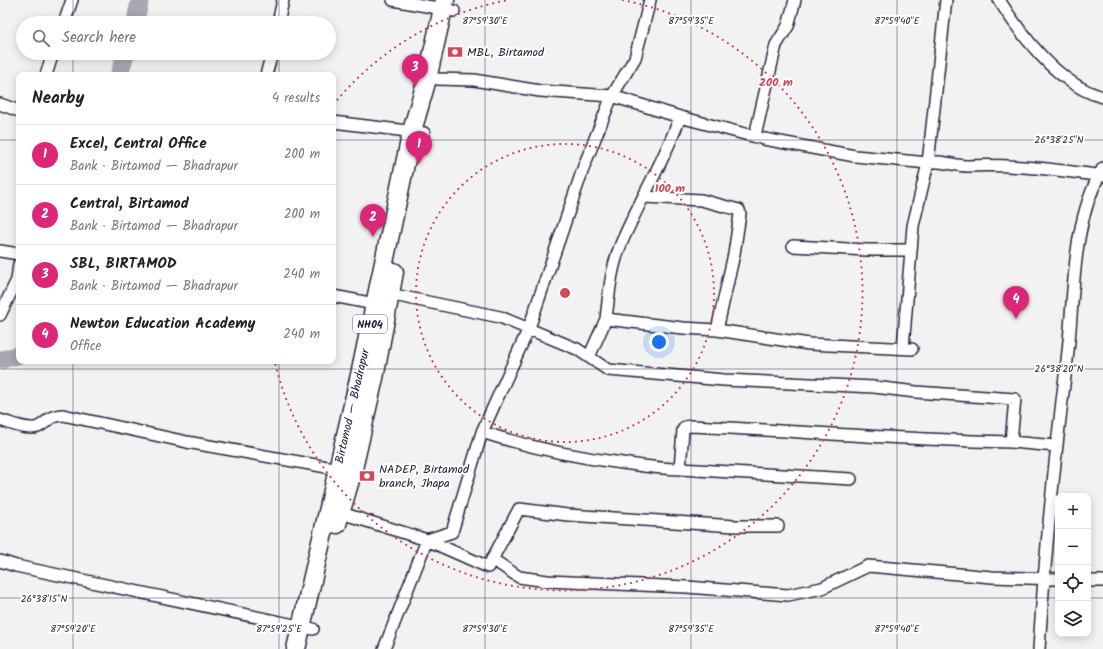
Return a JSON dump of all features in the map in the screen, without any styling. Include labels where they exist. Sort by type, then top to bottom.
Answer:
[{"type":"main road","name":"Birtamod — Bhadrapur","points":[[418,132],[437,79],[449,5]]},
{"type":"main road","name":"Birtamod — Bhadrapur","points":[[296,649],[307,627],[334,511],[338,469],[382,299],[418,132],[427,79],[449,5]]},
{"type":"main road","name":"Birtamod — Bhadrapur","points":[[334,511],[352,473],[382,299]]},
{"type":"main road","name":"Birtamod — Bhadrapur","points":[[307,627],[309,649]]},
{"type":"street","points":[[66,16],[72,0]]},
{"type":"street","points":[[280,16],[283,0]]},
{"type":"street","points":[[393,0],[449,5]]},
{"type":"street","points":[[427,540],[452,532],[482,432],[528,328],[584,166],[612,96],[635,58],[650,0]]},
{"type":"street","points":[[755,136],[776,45],[788,26],[795,0]]},
{"type":"street","points":[[606,319],[683,328],[717,330],[809,344],[908,349],[913,226],[928,163],[946,0]]},
{"type":"street","points":[[999,0],[1035,50],[1069,81],[1103,97]]},
{"type":"street","points":[[47,72],[51,60]]},
{"type":"street","points":[[267,72],[270,60]]},
{"type":"street","points":[[437,79],[474,80],[540,91],[612,96],[680,117],[755,136],[855,156],[928,163],[937,161],[967,166],[980,164],[1102,173],[1085,211],[1073,275],[1067,359],[1056,446],[1054,479],[1043,579],[1039,649]]},
{"type":"street","points":[[0,104],[16,110]]},
{"type":"street","points":[[589,357],[606,319],[612,275],[618,252],[670,144],[680,117]]},
{"type":"street","points":[[336,122],[418,132]]},
{"type":"street","points":[[644,197],[701,200],[739,210],[740,214],[734,254],[717,330]]},
{"type":"street","points":[[793,246],[867,250],[911,250]]},
{"type":"street","points":[[0,251],[16,254]]},
{"type":"street","points":[[0,315],[16,282]]},
{"type":"street","points":[[336,296],[382,299],[500,317],[577,349],[608,370],[724,380],[838,384],[916,392],[1015,399],[1016,404],[1011,442]]},
{"type":"street","points":[[0,420],[37,428],[53,416],[63,415],[187,442],[338,469]]},
{"type":"street","points":[[680,469],[683,430],[685,427],[690,426],[838,433],[941,441],[1011,442],[1056,446]]},
{"type":"street","points":[[482,432],[506,440],[585,458],[664,469],[851,479]]},
{"type":"street","points":[[334,511],[427,540],[488,567],[519,509],[568,515],[735,526],[778,526]]},
{"type":"street","points":[[384,649],[427,540]]},
{"type":"street","points":[[492,559],[519,577],[547,581],[687,587],[788,595],[822,588],[868,566],[992,577],[1055,580]]},
{"type":"street","points":[[0,561],[16,566],[307,627]]},
{"type":"street","points":[[1091,581],[1103,581]]},
{"type":"waterway","points":[[137,16],[140,0]]},
{"type":"waterway","points":[[120,72],[124,60]]},
{"type":"waterway","points":[[0,360],[16,356]]},
{"type":"place","name":"MBL, Birtamod","points":[[455,52]]},
{"type":"place","name":"SBL, BIRTAMOD","points":[[415,87]]},
{"type":"place","name":"Excel, Central Office","points":[[419,164]]},
{"type":"place","name":"Central, Birtamod","points":[[373,237]]},
{"type":"place","name":"Newton Education Academy","points":[[1016,319]]},
{"type":"place","name":"NADEP, Birtamod branch, Jhapa","points":[[367,476]]}]
